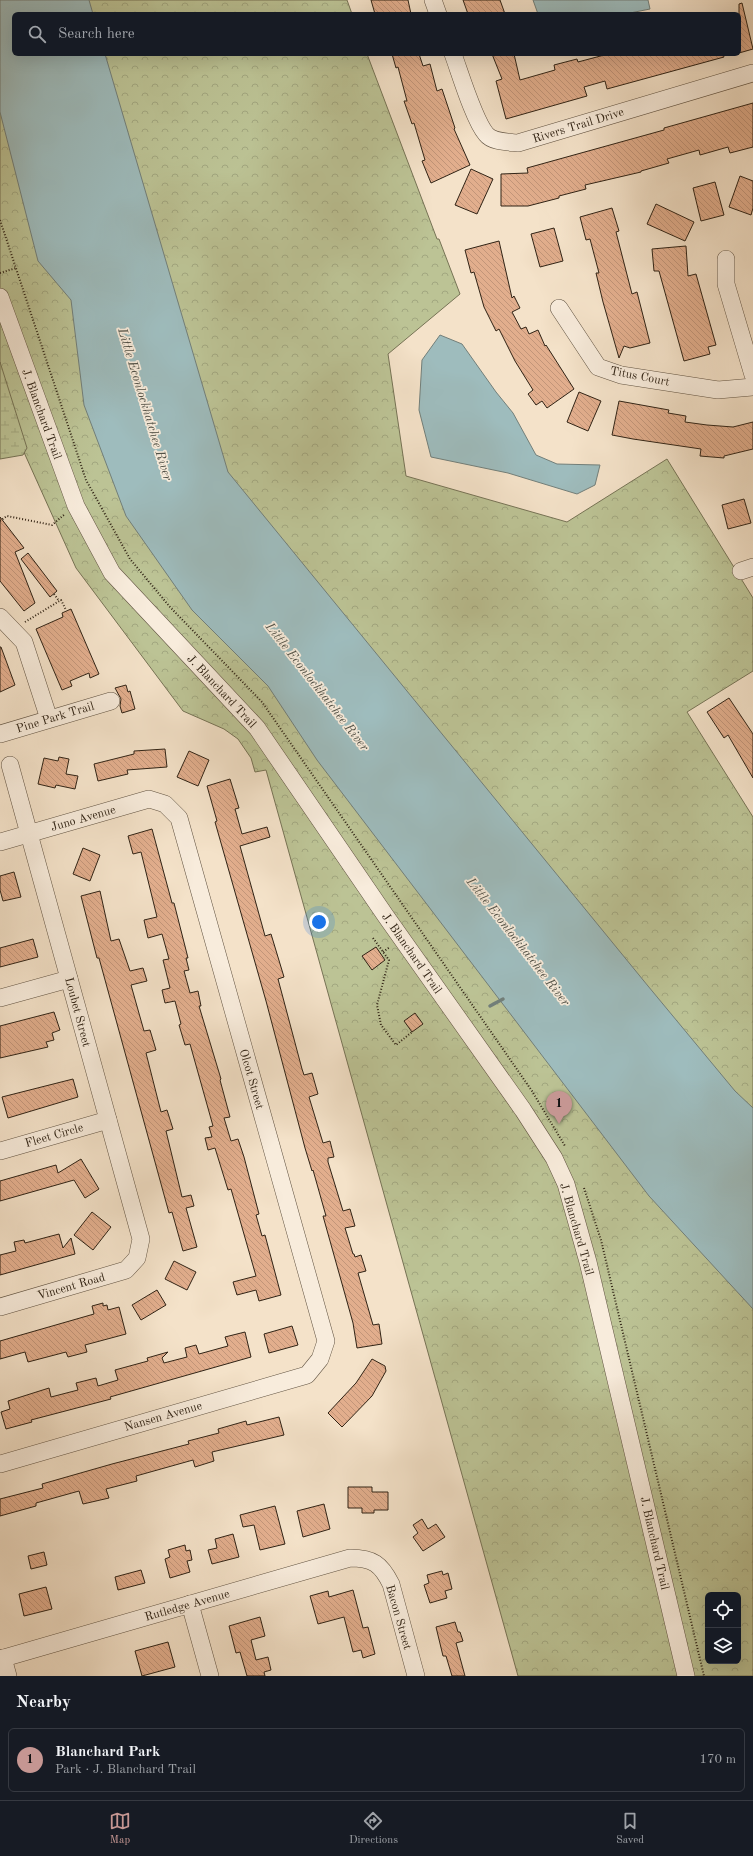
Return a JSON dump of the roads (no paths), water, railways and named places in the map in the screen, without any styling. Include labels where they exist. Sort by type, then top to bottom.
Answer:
[{"type":"street","points":[[433,0],[437,12]]},
{"type":"street","name":"Rivers Trail Drive","points":[[454,56],[478,121],[486,135],[499,141],[518,143],[753,73]]},
{"type":"street","points":[[726,259],[726,284],[753,375]]},
{"type":"street","name":"J. Blanchard Trail","points":[[0,297],[76,506],[112,573],[257,728],[384,915],[523,1110],[554,1158],[566,1184],[588,1262],[686,1676]]},
{"type":"street","name":"Titus Court","points":[[559,308],[598,367],[620,375],[718,390],[753,387]]},
{"type":"street","points":[[0,617],[24,642],[49,719]]},
{"type":"street","name":"Pine Park Trail","points":[[0,734],[111,701]]},
{"type":"street","name":"Loubet Street","points":[[10,766],[141,1239],[137,1258]]},
{"type":"street","name":"Juno Avenue","points":[[0,842],[149,799],[165,804]]},
{"type":"street","name":"Olcot Street","points":[[165,804],[179,818],[324,1333],[326,1341],[320,1359]]},
{"type":"street","points":[[0,998],[69,979]]},
{"type":"street","name":"Fleet Circle","points":[[0,1151],[108,1120]]},
{"type":"street","name":"Vincent Road","points":[[0,1307],[126,1270],[137,1258]]},
{"type":"street","name":"Nansen Avenue","points":[[0,1464],[307,1375],[320,1359]]},
{"type":"street","name":"Rutledge Avenue","points":[[2,1659],[350,1558],[364,1558],[375,1563]]},
{"type":"street","name":"Bacon Street","points":[[375,1563],[384,1571],[391,1584],[416,1676]]},
{"type":"street","points":[[190,1604],[210,1676]]},
{"type":"street","points":[[2,1659],[8,1676]]},
{"type":"water","name":"Little Econlockhatchee River","points":[[0,0],[89,0],[92,12],[12,12],[12,56],[106,56],[228,472],[648,986],[735,1091],[753,1108],[753,1309],[649,1196],[317,760],[268,686],[192,610],[126,516],[84,405],[71,300],[38,261],[0,112]]},
{"type":"water","points":[[533,0],[648,0],[650,9],[635,12],[537,12]]},
{"type":"water","points":[[440,335],[462,344],[513,413],[536,455],[557,464],[600,465],[595,485],[577,494],[508,473],[431,457],[419,410],[422,360]]},
{"type":"waterway","points":[[490,1006],[503,999]]},
{"type":"place","name":"Blanchard Park","points":[[559,1124]]}]
